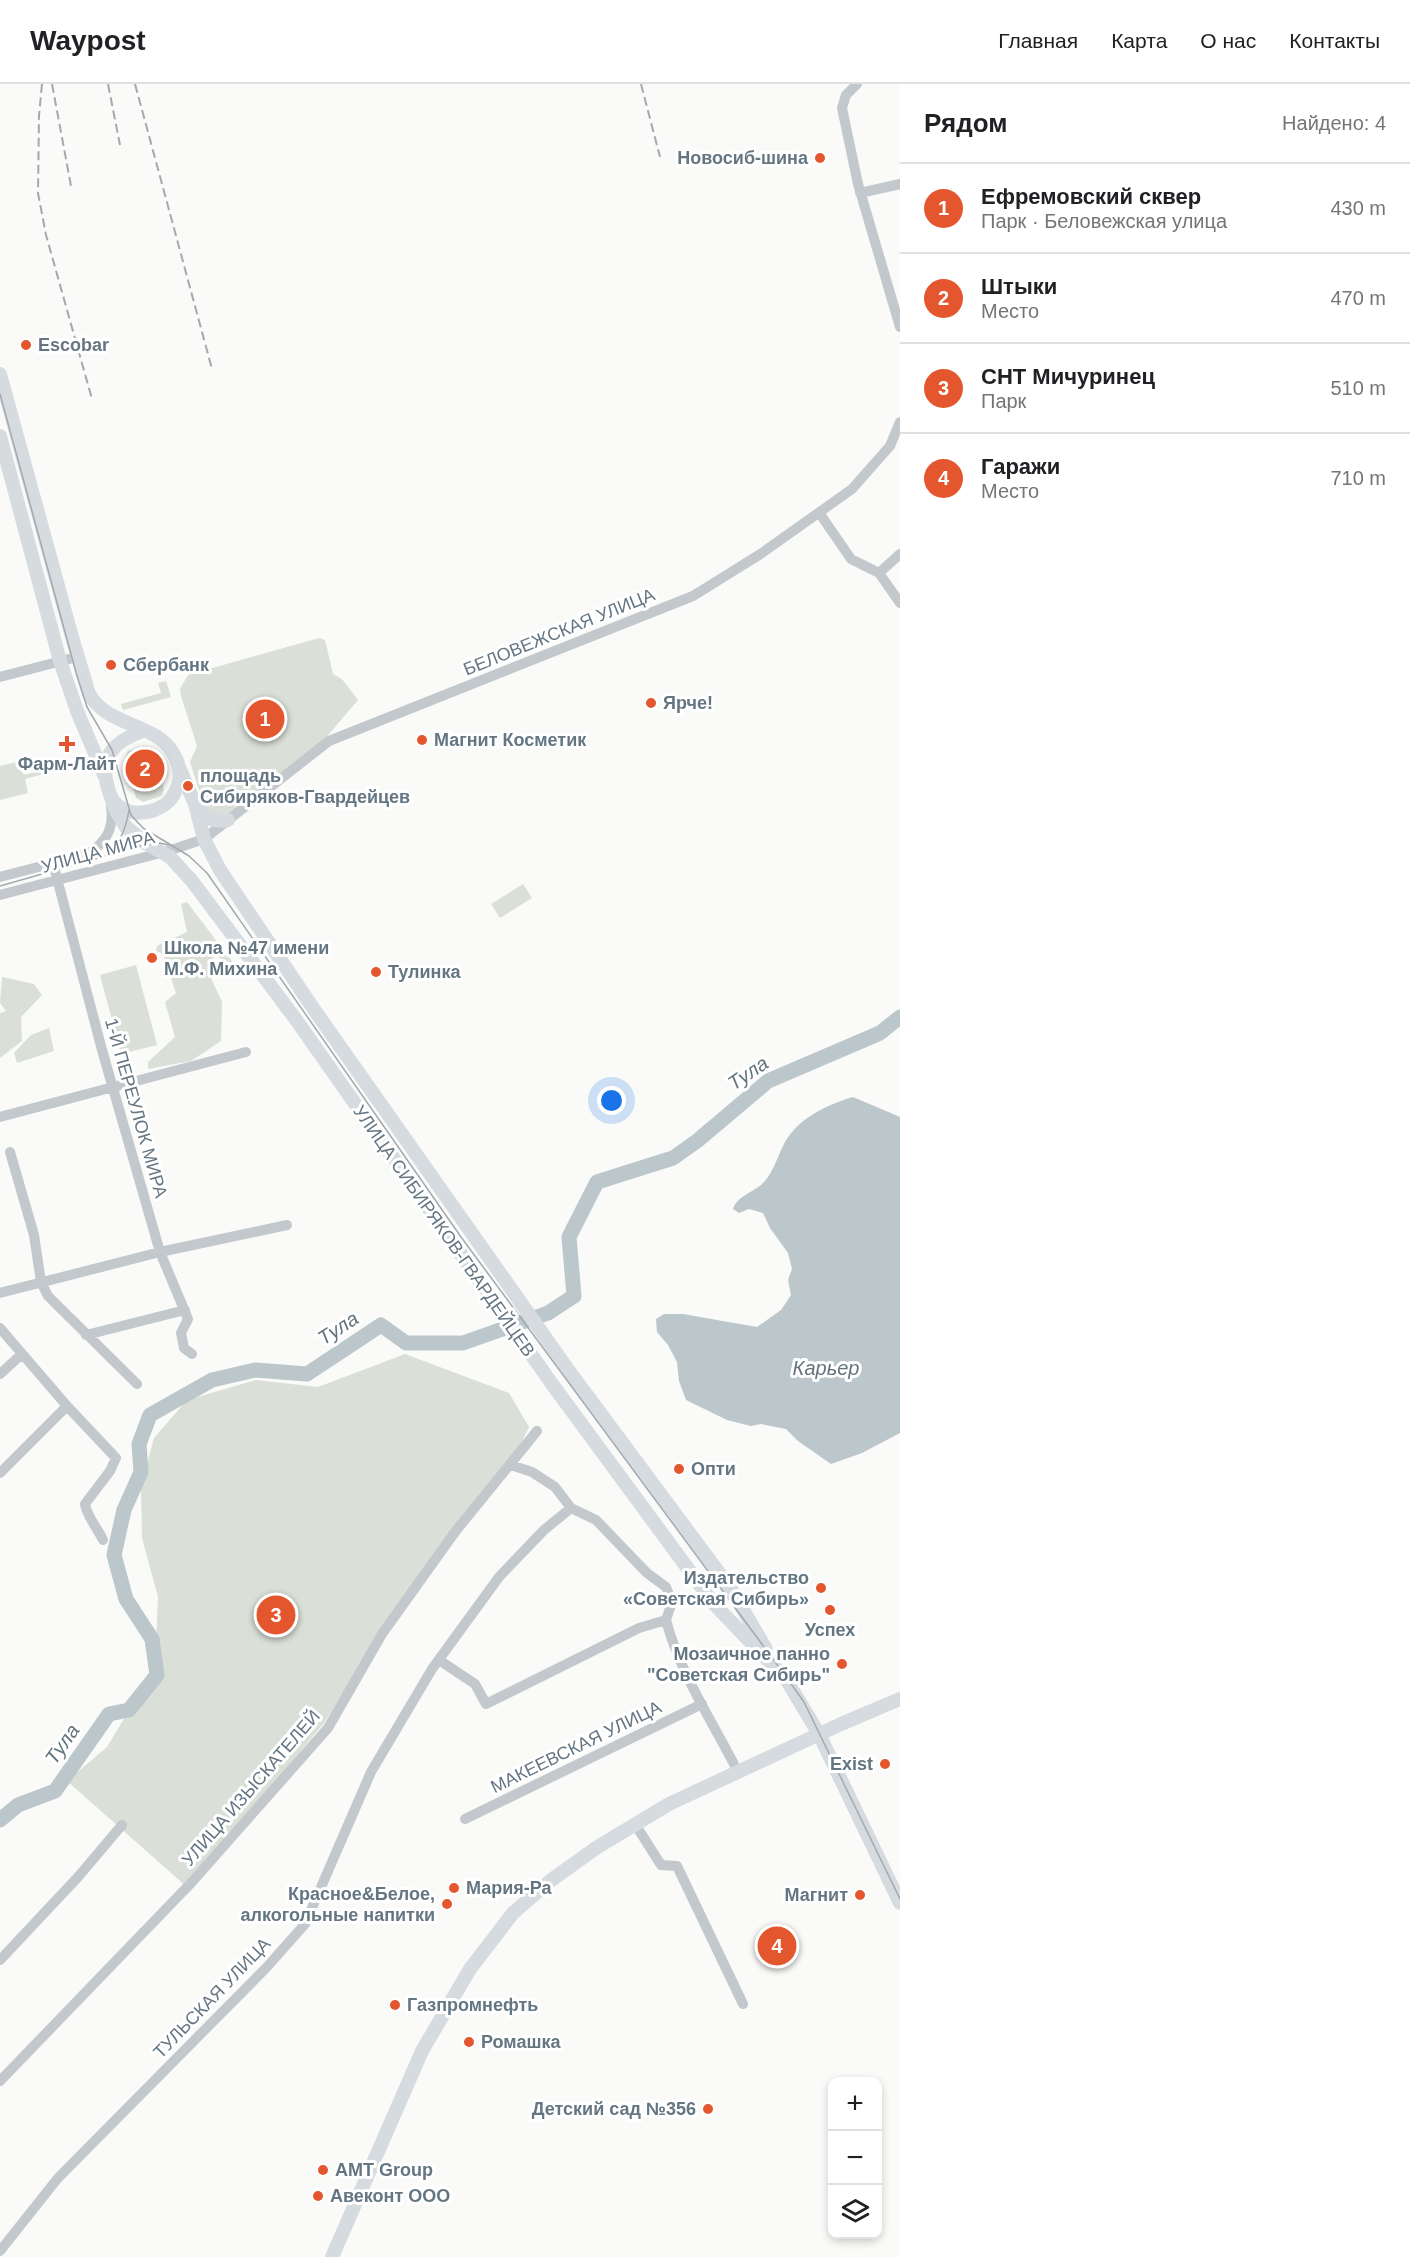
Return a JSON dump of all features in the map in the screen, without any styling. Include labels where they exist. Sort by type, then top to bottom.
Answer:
[{"type":"main road","points":[[0,374],[5,408],[89,694],[94,702],[110,715],[164,742],[173,752],[179,768],[180,782],[172,799],[158,809],[142,813],[124,809],[118,806],[111,797],[60,661],[0,436]]},
{"type":"main road","points":[[104,776],[105,763],[112,750],[129,736],[143,731]]},
{"type":"main road","name":"УЛИЦА СИБИРЯКОВ-ГВАРДЕЙЦЕВ","points":[[179,768],[195,804],[204,838],[220,870],[306,999],[569,1371],[731,1589],[819,1734],[900,1903]]},
{"type":"main road","name":"УЛИЦА СИБИРЯКОВ-ГВАРДЕЙЦЕВ","points":[[111,797],[122,822],[137,838],[170,857],[186,874],[297,1021],[552,1384],[714,1604],[778,1669]]},
{"type":"main road","points":[[195,804],[203,816],[213,822],[228,820]]},
{"type":"main road","points":[[332,2257],[422,2051],[476,1960],[513,1913],[539,1890],[596,1848],[669,1804],[900,1699]]},
{"type":"street","points":[[857,84],[846,95],[842,108],[860,193],[900,327]]},
{"type":"street","points":[[860,193],[900,184]]},
{"type":"street","name":"БЕЛОВЕЖСКАЯ УЛИЦА","points":[[204,838],[329,741],[693,596],[820,514],[852,489],[890,446],[900,422]]},
{"type":"street","points":[[820,514],[851,559],[879,573],[900,603]]},
{"type":"street","points":[[879,573],[900,554]]},
{"type":"street","points":[[0,677],[77,657]]},
{"type":"street","name":"УЛИЦА МИРА","points":[[0,877],[88,854],[109,835],[113,819],[111,797]]},
{"type":"street","name":"УЛИЦА МИРА","points":[[0,896],[204,838]]},
{"type":"street","name":"1-Й ПЕРЕУЛОК МИРА","points":[[53,863],[160,1252],[188,1319],[181,1333],[184,1348],[192,1354]]},
{"type":"street","points":[[0,1117],[246,1052]]},
{"type":"street","points":[[10,1152],[34,1235],[40,1282],[48,1296],[137,1384]]},
{"type":"street","points":[[0,1293],[160,1252],[287,1225]]},
{"type":"street","points":[[86,1335],[185,1310]]},
{"type":"street","points":[[0,1328],[67,1407],[116,1458],[110,1471],[85,1504],[103,1540]]},
{"type":"street","points":[[0,1374],[22,1354]]},
{"type":"street","points":[[0,1473],[67,1407]]},
{"type":"street","name":"УЛИЦА ИЗЫСКАТЕЛЕЙ","points":[[0,2081],[192,1882],[328,1728],[382,1634],[455,1533],[537,1431]]},
{"type":"street","points":[[511,1465],[532,1472],[555,1487],[571,1508],[596,1520],[647,1573],[666,1587],[672,1602],[666,1620],[670,1637],[738,1772]]},
{"type":"street","name":"ТУЛЬСКАЯ УЛИЦА","points":[[0,2251],[58,2178],[266,1968],[305,1924],[371,1772],[439,1660],[498,1577],[544,1530],[571,1508]]},
{"type":"street","points":[[439,1660],[475,1684],[486,1704],[639,1629],[666,1620]]},
{"type":"street","name":"МАКЕЕВСКАЯ УЛИЦА","points":[[465,1820],[702,1704]]},
{"type":"street","points":[[635,1824],[662,1865],[677,1866],[743,2004]]},
{"type":"street","points":[[0,1960],[78,1877],[122,1825]]},
{"type":"shaded area","points":[[319,638],[325,640],[333,674],[342,679],[358,700],[324,740],[227,816],[206,812],[190,762],[197,746],[180,689],[188,675]]},
{"type":"shaded area","points":[[166,681],[171,697],[123,710],[121,704],[161,693],[158,683]]},
{"type":"shaded area","points":[[146,746],[154,750],[164,790],[162,796],[143,802],[136,798],[125,758],[128,751]]},
{"type":"shaded area","points":[[20,761],[24,775],[46,769],[47,773],[25,779],[28,793],[0,800],[0,766]]},
{"type":"shaded area","points":[[523,884],[532,898],[500,918],[491,904]]},
{"type":"shaded area","points":[[187,902],[234,964],[213,955],[211,978],[222,1002],[221,1041],[191,1061],[148,1069],[148,1062],[175,1037],[165,1002],[176,993],[163,954],[156,951],[157,946],[187,932],[181,904]]},
{"type":"shaded area","points":[[136,965],[157,1045],[121,1054],[100,975]]},
{"type":"shaded area","points":[[2,977],[34,984],[42,995],[21,1017],[22,1041],[0,1058],[0,1013],[6,1011],[0,1003]]},
{"type":"shaded area","points":[[49,1028],[54,1051],[17,1063],[14,1053],[31,1035]]},
{"type":"shaded area","points":[[405,1354],[509,1393],[529,1427],[510,1466],[382,1634],[324,1723],[187,1887],[67,1781],[107,1747],[155,1667],[158,1597],[142,1538],[141,1487],[154,1438],[187,1400],[256,1380],[318,1387]]},
{"type":"water","name":"Карьер","points":[[853,1097],[900,1117],[900,1433],[862,1453],[831,1464],[798,1441],[786,1429],[761,1424],[751,1426],[727,1420],[686,1400],[679,1381],[677,1362],[668,1345],[657,1332],[656,1319],[664,1314],[683,1314],[757,1327],[781,1310],[791,1295],[788,1280],[792,1269],[788,1253],[770,1228],[763,1213],[749,1209],[739,1213],[733,1209],[738,1201],[766,1179],[783,1146],[796,1128],[822,1109]]},
{"type":"waterway","name":"Тула","points":[[0,1820],[18,1805],[55,1791],[109,1714],[129,1710],[157,1675],[152,1639],[126,1599],[114,1555],[124,1510],[141,1472],[139,1444],[150,1415],[212,1380],[255,1370],[307,1374],[381,1325],[406,1343],[463,1343],[548,1313],[574,1296],[569,1237],[597,1182],[673,1158],[697,1141],[768,1081],[880,1033],[900,1017]]},
{"type":"tram line","points":[[0,394],[77,676],[87,707],[112,750],[131,815],[143,828],[189,856],[207,873],[461,1237],[787,1678],[804,1702],[900,1899]]},
{"type":"tram line","points":[[107,855],[122,834],[129,810]]},
{"type":"tram line","points":[[0,886],[147,844],[168,845]]},
{"type":"railway","points":[[42,84],[39,116],[38,193],[46,235],[92,399]]},
{"type":"railway","points":[[52,84],[71,186]]},
{"type":"railway","points":[[108,84],[120,145]]},
{"type":"railway","points":[[135,84],[212,369]]},
{"type":"railway","points":[[641,84],[660,157]]},
{"type":"place","name":"Новосиб-шина","points":[[820,158]]},
{"type":"place","name":"Escobar","points":[[26,345]]},
{"type":"place","name":"Сбербанк","points":[[111,665]]},
{"type":"place","name":"Ярче!","points":[[651,703]]},
{"type":"place","name":"Ефремовский сквер","points":[[265,719]]},
{"type":"place","name":"Магнит Косметик","points":[[422,740]]},
{"type":"place","name":"Фарм-Лайт","points":[[67,744]]},
{"type":"place","name":"Штыки","points":[[145,769]]},
{"type":"place","name":"площадь Сибиряков-Гвардейцев","points":[[188,786]]},
{"type":"place","name":"Школа №47 имени М.Ф. Михина","points":[[152,958]]},
{"type":"place","name":"Тулинка","points":[[376,972]]},
{"type":"place","name":"Опти","points":[[679,1469]]},
{"type":"place","name":"Издательство «Советская Сибирь»","points":[[821,1588]]},
{"type":"place","name":"Успех","points":[[830,1610]]},
{"type":"place","name":"СНТ Мичуринец","points":[[276,1615]]},
{"type":"place","name":"Мозаичное панно \"Советская Сибирь\"","points":[[842,1664]]},
{"type":"place","name":"Exist","points":[[885,1764]]},
{"type":"place","name":"Мария-Ра","points":[[454,1888]]},
{"type":"place","name":"Магнит","points":[[860,1895]]},
{"type":"place","name":"Красное&Белое, алкогольные напитки","points":[[447,1904]]},
{"type":"place","name":"Гаражи","points":[[777,1946]]},
{"type":"place","name":"Газпромнефть","points":[[395,2005]]},
{"type":"place","name":"Ромашка","points":[[469,2042]]},
{"type":"place","name":"Детский сад №356","points":[[708,2109]]},
{"type":"place","name":"АМТ Group","points":[[323,2170]]},
{"type":"place","name":"Авеконт ООО","points":[[318,2196]]}]
